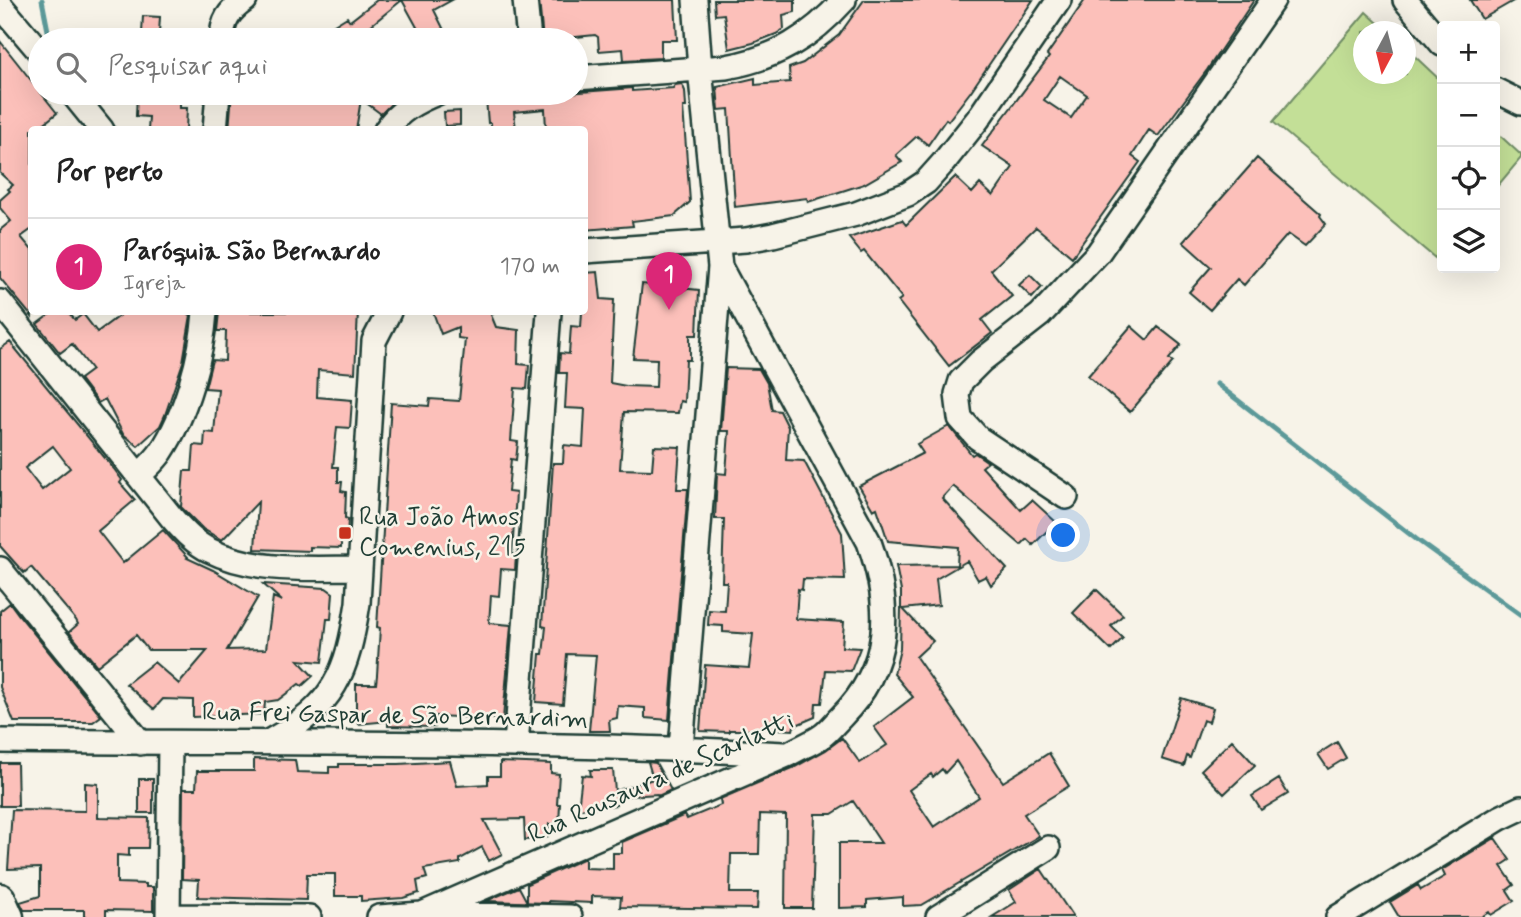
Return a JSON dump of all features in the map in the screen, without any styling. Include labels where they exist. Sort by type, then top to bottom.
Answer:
[{"type":"main road","points":[[0,900],[8,917]]},
{"type":"street","points":[[223,28],[229,12],[245,0]]},
{"type":"street","points":[[525,0],[528,28]]},
{"type":"street","points":[[681,748],[720,267],[695,0]]},
{"type":"street","points":[[588,77],[750,63],[777,54],[807,34],[831,15],[844,0]]},
{"type":"street","points":[[588,251],[718,242],[773,235],[856,214],[908,194],[926,182],[971,128],[1059,0]]},
{"type":"street","points":[[1066,497],[978,438],[966,427],[960,418],[957,394],[961,381],[981,361],[1040,315],[1098,253],[1273,0]]},
{"type":"street","points":[[1405,0],[1437,38]]},
{"type":"street","points":[[0,5],[28,38]]},
{"type":"street","points":[[82,105],[99,126]]},
{"type":"street","points":[[215,126],[217,105]]},
{"type":"street","points":[[390,126],[412,105]]},
{"type":"street","name":"Rua Rousaura de Scarlatti","points":[[422,914],[789,754],[822,736],[856,701],[868,682],[879,654],[884,625],[884,597],[880,573],[869,542],[720,267]]},
{"type":"street","points":[[0,302],[190,537],[207,549],[254,565],[360,568]]},
{"type":"street","points":[[139,476],[162,451],[184,401],[200,346],[205,315]]},
{"type":"street","points":[[269,742],[297,726],[326,699],[342,673],[352,642],[360,568],[374,341],[373,315]]},
{"type":"street","points":[[374,341],[387,315]]},
{"type":"street","points":[[516,745],[549,315]]},
{"type":"street","points":[[0,569],[141,743]]},
{"type":"street","name":"Rua Frei Gaspar de São Bernardim","points":[[0,741],[516,745],[681,748],[789,754]]},
{"type":"street","points":[[170,743],[168,916],[309,917]]},
{"type":"street","points":[[1338,917],[1500,818],[1521,808]]},
{"type":"street","points":[[938,917],[1048,848]]},
{"type":"street","points":[[379,917],[422,914],[570,917]]},
{"type":"green space","points":[[1366,12],[1376,21],[1358,21]]},
{"type":"green space","points":[[1353,27],[1353,84],[1416,84],[1416,57],[1437,77],[1437,256],[1435,258],[1273,122]]},
{"type":"green space","points":[[1500,136],[1521,158],[1500,183]]},
{"type":"building","points":[[377,0],[402,0],[368,28],[331,27],[347,17],[350,21]]},
{"type":"building","points":[[402,0],[452,0],[434,10],[443,28],[417,28]]},
{"type":"building","points":[[539,0],[675,0],[677,40],[661,40],[661,58],[624,60],[623,49],[599,51],[598,37],[588,36],[588,28],[542,28]]},
{"type":"building","points":[[714,0],[795,0],[795,12],[783,15],[784,29],[776,34],[729,49],[724,14],[715,15]]},
{"type":"building","points":[[864,0],[1033,0],[971,91],[948,121],[946,119],[928,145],[917,136],[896,155],[902,162],[864,184],[808,202],[807,198],[735,207],[729,109],[719,110],[717,87],[755,78],[755,85],[790,82],[789,68],[803,63],[839,35]]},
{"type":"building","points":[[1085,0],[1254,0],[1158,136],[1149,130],[1132,156],[1140,162],[1072,257],[1036,227],[991,270],[1012,296],[982,320],[992,333],[949,366],[898,301],[902,298],[864,251],[861,253],[849,238],[902,220],[906,225],[955,177],[972,193],[980,184],[993,196],[1013,167],[982,146],[1049,57],[1047,55]],"holes":[[[1060,76],[1087,95],[1071,118],[1044,100]]]},
{"type":"building","points":[[1470,0],[1515,0],[1482,19]]},
{"type":"building","points":[[143,16],[160,17],[159,28],[142,28]]},
{"type":"building","points":[[0,41],[28,76],[28,105],[51,105],[57,113],[41,126],[28,126],[28,232],[21,237],[28,245],[28,312],[0,278],[0,230],[11,221],[0,208],[0,200],[13,185],[0,173]]},
{"type":"building","points":[[682,84],[685,91],[686,107],[683,107],[690,202],[674,216],[632,221],[633,226],[588,230],[588,126],[546,126],[545,109],[514,112],[516,126],[491,126],[491,123],[488,123],[486,105],[588,105],[588,91],[632,88],[632,91],[673,88]]},
{"type":"building","points":[[136,105],[180,105],[180,108],[187,108],[186,126],[148,126],[149,117],[136,116]]},
{"type":"building","points":[[231,105],[360,105],[357,126],[229,126]]},
{"type":"building","points":[[369,105],[390,105],[381,114]]},
{"type":"building","points":[[460,111],[460,125],[445,126],[444,112]]},
{"type":"building","points":[[1257,158],[1321,214],[1326,224],[1305,246],[1288,234],[1244,285],[1237,279],[1210,310],[1189,292],[1211,267],[1183,242]]},
{"type":"building","points":[[598,272],[601,299],[614,300],[610,383],[626,386],[656,387],[657,359],[633,358],[642,284],[699,290],[697,335],[690,335],[690,360],[686,360],[684,402],[680,401],[678,413],[624,412],[620,469],[652,470],[654,446],[680,447],[677,489],[688,489],[669,720],[645,718],[645,708],[618,706],[617,718],[609,720],[610,731],[589,731],[596,655],[567,654],[563,704],[536,702],[540,654],[543,654],[546,627],[542,626],[553,463],[563,463],[564,445],[583,447],[585,409],[565,408],[567,373],[559,373],[560,353],[569,354],[571,326],[581,327],[582,315],[588,315],[588,273]]},
{"type":"building","points":[[1030,275],[1042,287],[1032,298],[1019,285]]},
{"type":"building","points":[[49,315],[71,315],[75,320],[84,315],[97,332],[120,315],[191,315],[183,362],[160,426],[138,446],[123,434],[105,399],[98,403],[80,379],[92,370],[72,344],[60,353],[37,324]]},
{"type":"building","points":[[219,315],[358,315],[355,373],[318,370],[317,397],[352,400],[350,428],[337,427],[333,467],[338,467],[338,482],[342,482],[341,491],[346,492],[347,537],[341,537],[341,548],[310,547],[310,551],[255,549],[258,502],[222,540],[203,529],[181,507],[184,471],[192,471],[194,445],[204,446],[205,432],[214,433],[218,389],[205,388],[212,360],[225,361],[226,331],[217,331]]},
{"type":"building","points":[[434,315],[491,315],[496,327],[519,330],[518,364],[529,365],[527,389],[515,388],[511,441],[518,442],[516,460],[511,459],[508,492],[516,493],[512,555],[516,556],[515,570],[501,569],[499,596],[491,595],[489,623],[511,625],[503,719],[436,716],[435,727],[388,726],[388,721],[358,724],[356,684],[376,684],[377,675],[380,628],[377,627],[391,403],[429,406],[430,399],[459,401],[465,339],[458,338],[458,327],[441,334]]},
{"type":"building","points":[[1131,326],[1147,340],[1158,327],[1181,345],[1169,359],[1173,362],[1130,412],[1088,376]]},
{"type":"building","points":[[10,342],[114,469],[122,480],[120,483],[135,500],[98,531],[123,563],[163,530],[187,558],[258,597],[227,650],[266,649],[273,597],[282,601],[263,584],[326,588],[333,593],[331,619],[327,619],[322,662],[298,660],[313,676],[278,700],[265,702],[264,714],[193,717],[193,700],[163,699],[154,709],[126,684],[154,662],[179,684],[208,650],[148,650],[136,635],[97,666],[69,632],[78,624],[76,620],[31,567],[24,573],[0,546],[0,349]],"holes":[[[53,446],[70,468],[42,490],[25,468]]]},
{"type":"building","points":[[726,368],[759,369],[767,383],[772,410],[780,411],[788,427],[786,460],[804,461],[842,533],[845,580],[803,579],[802,590],[798,589],[796,619],[844,622],[842,647],[860,648],[851,671],[826,670],[822,703],[816,703],[815,717],[794,726],[793,730],[761,728],[729,732],[700,731],[705,665],[749,668],[753,634],[723,632],[723,626],[708,625],[709,610],[725,611],[727,582],[722,582],[724,519],[715,519],[717,473],[726,474],[729,431],[721,431]]},
{"type":"building","points":[[949,426],[972,455],[975,453],[988,462],[982,467],[1021,510],[1032,500],[1056,522],[1033,545],[1027,539],[1021,545],[953,486],[942,498],[1007,569],[991,585],[986,576],[978,580],[967,561],[936,579],[939,605],[903,609],[933,641],[916,657],[1003,782],[1049,753],[1069,786],[1024,814],[1039,836],[922,905],[903,906],[903,897],[867,900],[867,907],[839,908],[839,843],[881,843],[853,801],[832,814],[815,814],[812,908],[785,908],[786,815],[760,814],[759,854],[731,854],[730,893],[758,893],[757,909],[620,907],[621,897],[592,896],[592,903],[549,901],[549,903],[486,901],[519,887],[527,902],[527,884],[585,858],[585,868],[613,869],[613,853],[622,853],[622,842],[685,815],[687,819],[721,805],[720,799],[795,767],[842,738],[860,763],[887,745],[874,727],[913,697],[894,674],[900,649],[901,609],[896,566],[957,565],[958,547],[888,541],[877,508],[873,510],[859,486],[923,453],[917,444]],"holes":[[[956,761],[979,797],[934,827],[909,790],[931,774],[933,777],[942,769],[945,773]]]},
{"type":"building","points":[[1096,589],[1123,615],[1111,626],[1123,638],[1111,650],[1073,613]]},
{"type":"building","points":[[10,603],[101,716],[93,722],[14,722],[0,687],[0,611]]},
{"type":"building","points":[[1181,698],[1213,708],[1209,722],[1203,720],[1190,758],[1187,756],[1184,766],[1162,759]]},
{"type":"building","points":[[1232,740],[1255,765],[1224,794],[1201,770]]},
{"type":"building","points":[[1337,742],[1346,758],[1328,769],[1318,754]]},
{"type":"building","points":[[254,759],[295,760],[297,772],[329,773],[329,767],[339,767],[339,764],[450,761],[457,786],[488,784],[488,776],[500,776],[500,762],[551,764],[551,773],[559,774],[559,824],[549,824],[548,837],[525,840],[524,819],[484,820],[502,854],[489,861],[482,847],[460,859],[460,863],[424,869],[427,878],[417,881],[419,893],[403,898],[361,901],[361,896],[335,896],[335,874],[307,874],[306,900],[198,897],[199,880],[182,879],[183,789],[196,789],[197,771],[254,771]]},
{"type":"building","points":[[648,762],[656,763],[671,790],[658,796],[616,797],[616,805],[578,809],[582,775],[591,776],[590,770],[613,770],[615,791],[653,779]]},
{"type":"building","points":[[0,763],[17,763],[18,806],[0,806]]},
{"type":"building","points":[[139,779],[153,779],[153,813],[139,813]]},
{"type":"building","points":[[1279,779],[1288,794],[1261,810],[1252,796]]},
{"type":"building","points":[[85,783],[98,784],[98,817],[149,818],[148,848],[129,848],[129,856],[117,855],[117,883],[146,884],[146,887],[153,887],[153,911],[106,910],[106,917],[84,917],[84,910],[24,910],[20,902],[40,896],[40,868],[8,869],[12,810],[85,811]]},
{"type":"building","points":[[1495,838],[1510,860],[1501,866],[1514,885],[1507,890],[1514,901],[1491,915],[1489,912],[1481,917],[1399,917],[1390,902],[1418,885],[1421,890],[1445,876],[1442,870]]},
{"type":"building","points":[[1041,869],[1073,917],[992,917],[1016,902],[1009,890]]},
{"type":"waterway","points":[[42,0],[47,28]]},
{"type":"waterway","points":[[1217,384],[1416,539],[1521,615]]},
{"type":"place","name":"Paróquia São Bernardo","points":[[669,310]]},
{"type":"place","name":"Rua João Amos Comenius, 215","points":[[345,533]]}]
